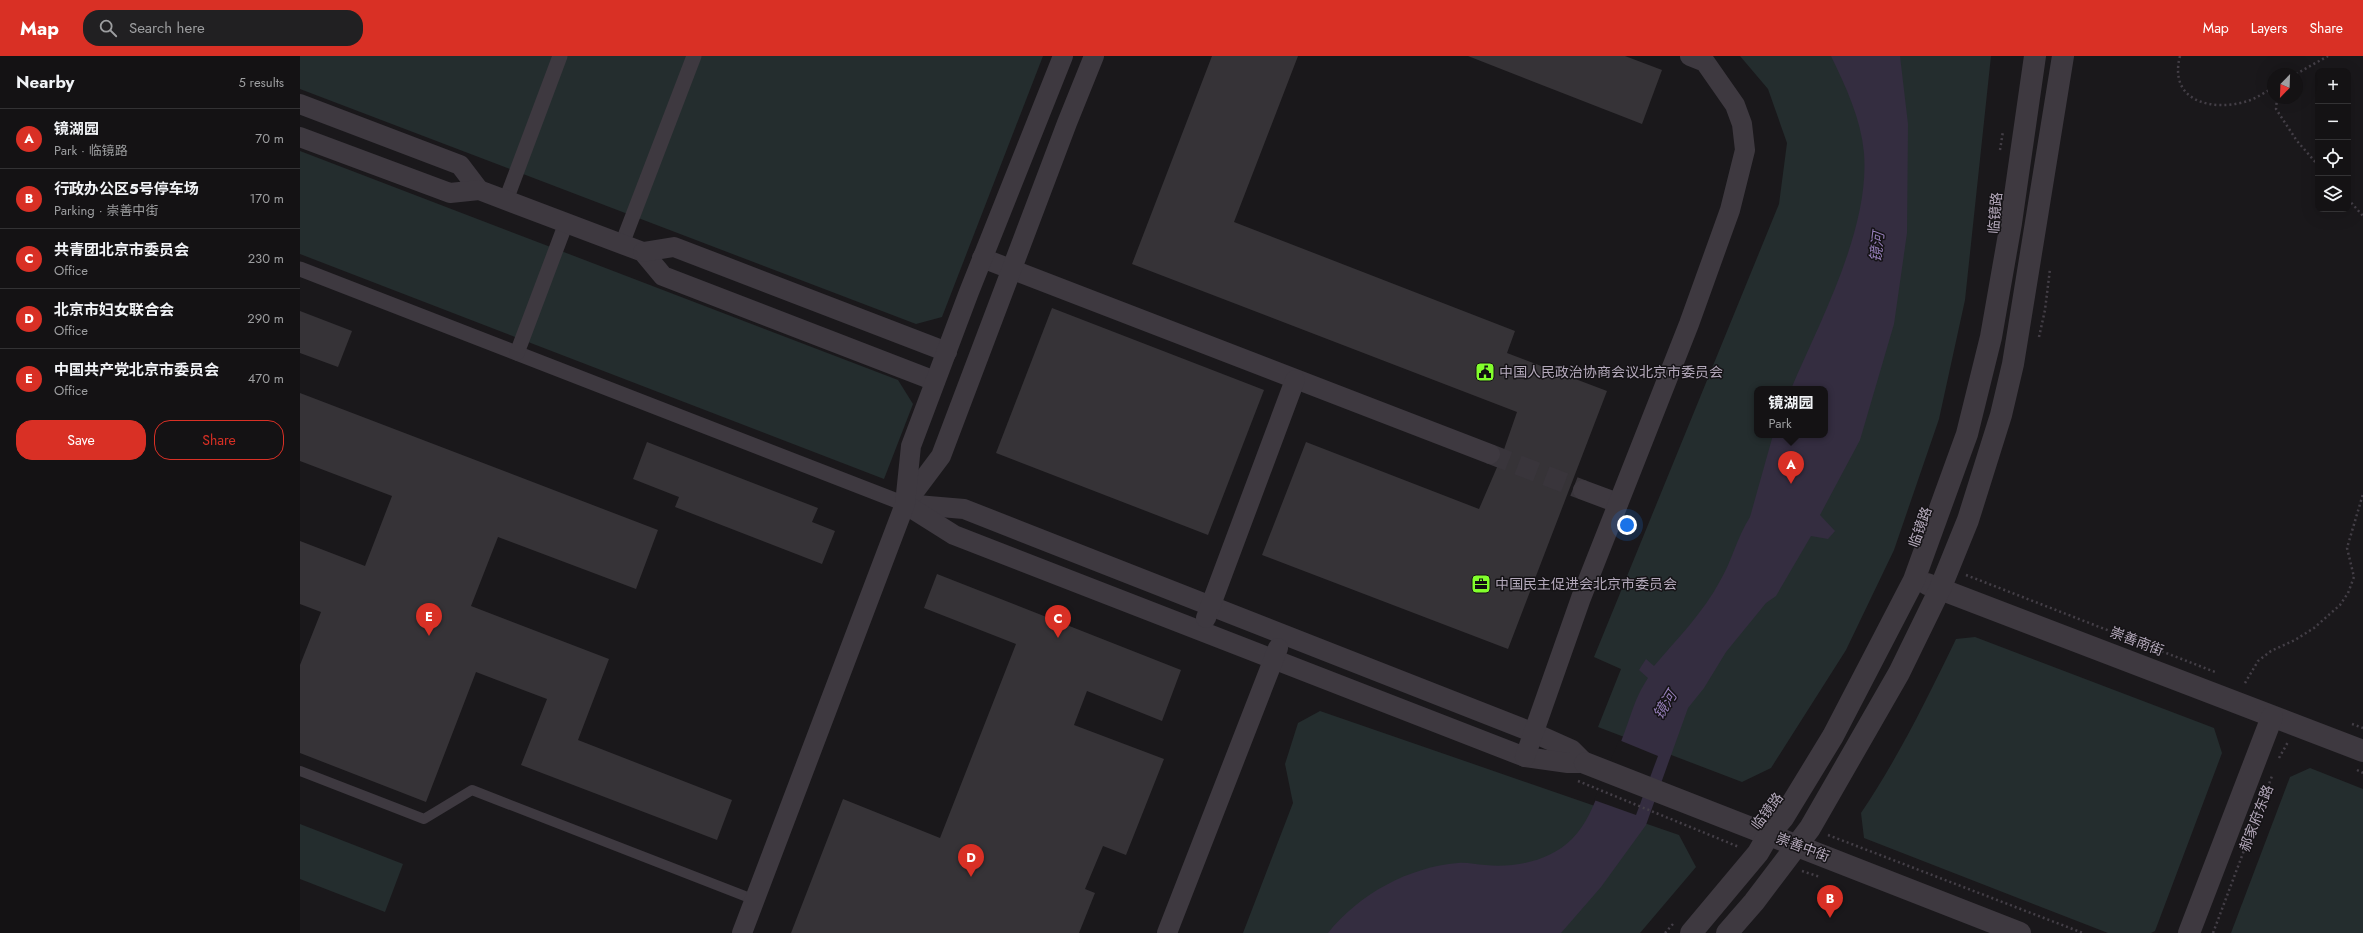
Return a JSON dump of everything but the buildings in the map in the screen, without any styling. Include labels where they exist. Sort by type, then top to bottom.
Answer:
[{"type":"street","points":[[506,200],[560,56]]},
{"type":"street","points":[[622,244],[694,56]]},
{"type":"street","points":[[742,933],[905,504],[911,446],[982,258],[1063,56]]},
{"type":"street","points":[[905,504],[941,456],[1094,56]]},
{"type":"street","points":[[1525,757],[1580,598],[1689,324],[1730,210],[1746,150],[1742,124],[1735,105],[1705,62],[1690,56]]},
{"type":"street","name":"临镜路","points":[[1683,927],[1758,853],[1762,831],[1783,818],[1833,736],[1914,580],[1967,434],[1991,337],[2011,223],[2035,56]]},
{"type":"street","points":[[1727,933],[1754,902],[1803,836],[1899,673],[1940,589],[1968,520],[1997,430],[2013,364],[2063,56]]},
{"type":"street","points":[[300,104],[460,165],[479,190]]},
{"type":"street","points":[[300,137],[450,193],[479,190],[643,252],[663,276],[935,382]]},
{"type":"street","points":[[517,353],[566,223]]},
{"type":"street","points":[[643,252],[674,247],[947,352]]},
{"type":"street","points":[[982,258],[1490,454]]},
{"type":"street","points":[[300,269],[905,504],[954,535],[1525,757],[1568,763],[1585,763]]},
{"type":"street","points":[[1201,631],[1295,380]]},
{"type":"street","points":[[1583,490],[1618,503]]},
{"type":"street","points":[[905,504],[964,509],[1534,733],[1572,750],[1585,763]]},
{"type":"street","name":"崇善南街","points":[[1914,580],[2363,751]]},
{"type":"street","points":[[1167,933],[1283,634]]},
{"type":"street","name":"郝家府东路","points":[[2189,933],[2272,717]]},
{"type":"street","name":"崇善中街","points":[[1585,763],[1641,797],[1762,831],[1803,836],[2020,933]]},
{"type":"lane","points":[[300,771],[424,819],[472,790],[755,900]]},
{"type":"path","points":[[2180,56],[2177,68],[2182,88],[2195,100],[2209,105],[2248,101],[2267,91]]},
{"type":"path","points":[[2303,70],[2328,56]]},
{"type":"path","points":[[2276,104],[2276,109],[2297,141],[2315,162]]},
{"type":"path","points":[[2000,156],[2004,125]]},
{"type":"path","points":[[2351,202],[2363,216]]},
{"type":"path","points":[[2238,681],[2247,684],[2258,662],[2271,650],[2295,640],[2314,628],[2340,605],[2348,593],[2354,577],[2347,548],[2363,494]]},
{"type":"path","name":"崇善南街","points":[[1949,569],[2216,672]]},
{"type":"path","points":[[2350,723],[2363,728]]},
{"type":"path","points":[[2276,765],[2297,727]]},
{"type":"path","name":"郝家府东路","points":[[2213,933],[2273,772]]},
{"type":"path","points":[[1579,783],[1641,797]]},
{"type":"path","name":"临镜路","points":[[1734,853],[1762,831]]},
{"type":"path","name":"崇善中街","points":[[1803,836],[2083,933]]},
{"type":"path","points":[[1665,933],[1683,927]]},
{"type":"shaded area","points":[[300,56],[1043,56],[942,317],[916,324],[300,89]]},
{"type":"shaded area","points":[[1740,56],[1991,56],[1965,300],[1939,419],[1894,550],[1846,650],[1771,768],[1742,782],[1598,727],[1621,669],[1594,657],[1779,204],[1787,143],[1768,89]]},
{"type":"shaded area","points":[[300,151],[898,380],[913,404],[884,479],[300,254]]},
{"type":"shaded area","points":[[1975,637],[2214,728],[2222,753],[2155,931],[2151,933],[2108,933],[1864,838],[1861,813],[1900,750],[1956,639]]},
{"type":"shaded area","points":[[1320,711],[1679,835],[1696,867],[1640,933],[1243,933],[1293,803],[1285,764],[1298,723]]},
{"type":"shaded area","points":[[2310,768],[2363,789],[2363,933],[2231,933],[2290,777]]},
{"type":"shaded area","points":[[300,824],[403,864],[385,912],[300,879]]},
{"type":"water","name":"镜河","points":[[1831,56],[1900,56],[1908,124],[1907,233],[1894,324],[1860,440],[1820,515],[1835,531],[1828,539],[1811,536],[1776,596],[1766,603],[1726,652],[1704,688],[1688,708],[1646,825],[1601,887],[1561,933],[1328,933],[1354,906],[1370,895],[1386,885],[1421,870],[1458,863],[1496,866],[1520,864],[1543,858],[1563,847],[1572,839],[1585,822],[1592,809],[1637,698],[1648,678],[1639,670],[1646,659],[1654,666],[1681,636],[1706,604],[1728,565],[1745,525],[1750,517],[1772,438],[1828,438],[1828,386],[1792,386],[1841,274],[1859,212],[1864,182],[1864,153],[1860,128],[1847,91]]},
{"type":"pier","points":[[1619,740],[1658,756],[1636,815],[1594,800]]},
{"type":"tunnel","points":[[1490,454],[1583,490]]},
{"type":"place","name":"中国人民政治协商会议北京市委员会","points":[[1485,372]]},
{"type":"place","name":"镜湖园","points":[[1791,484]]},
{"type":"place","name":"中国民主促进会北京市委员会","points":[[1481,584]]},
{"type":"place","name":"中国共产党北京市委员会","points":[[429,636]]},
{"type":"place","name":"共青团北京市委员会","points":[[1058,638]]},
{"type":"place","name":"北京市妇女联合会","points":[[971,877]]},
{"type":"place","name":"行政办公区5号停车场","points":[[1830,918]]}]
